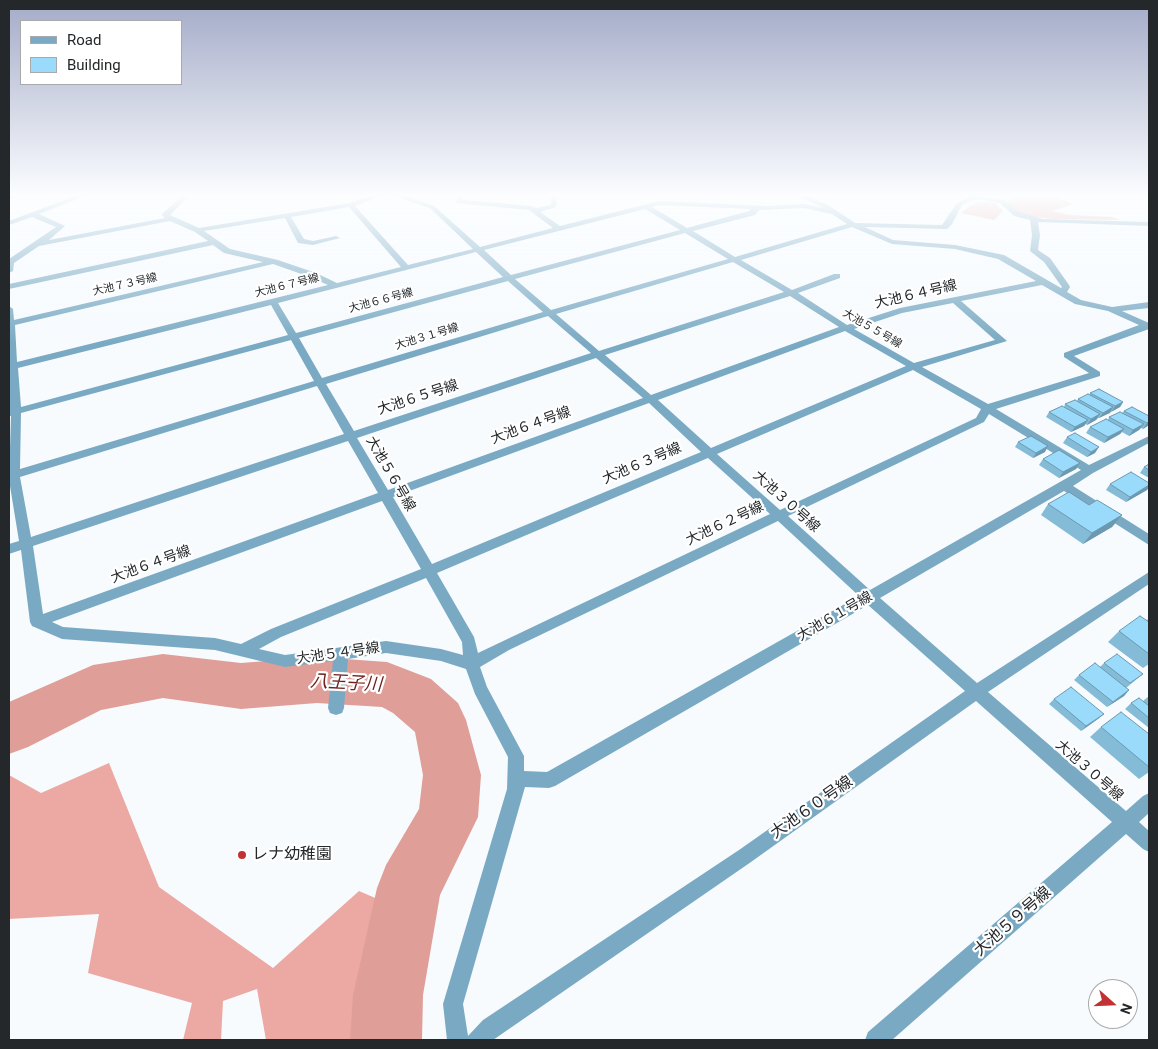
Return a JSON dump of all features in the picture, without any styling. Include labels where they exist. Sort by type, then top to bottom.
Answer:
[{"type":"street","points":[[9,271],[10,262],[36,245]]},
{"type":"street","points":[[9,287],[201,245]]},
{"type":"street","points":[[219,245],[227,251],[275,262],[313,275],[336,286]]},
{"type":"street","points":[[386,245],[406,268]]},
{"type":"street","name":"大池３０号線","points":[[474,245],[510,279],[650,399],[976,692],[1149,843]]},
{"type":"street","name":"大池６７号線","points":[[11,366],[336,286],[493,245]]},
{"type":"street","name":"大池６６号線","points":[[12,412],[634,245]]},
{"type":"street","name":"大池５５号線","points":[[710,245],[846,328],[987,408],[1089,470]]},
{"type":"street","name":"大池３１号線","points":[[11,475],[549,313],[784,245]]},
{"type":"street","points":[[939,245],[988,252],[1015,263],[1043,282],[1084,304],[1111,309],[1149,326]]},
{"type":"street","points":[[1035,245],[1034,251],[1047,260],[1066,287],[1062,293]]},
{"type":"street","points":[[9,256],[19,255]]},
{"type":"street","name":"大池７３号線","points":[[9,319],[275,262]]},
{"type":"street","name":"大池６５号線","points":[[9,548],[599,354],[791,293],[836,276]]},
{"type":"street","name":"大池６４号線","points":[[37,622],[846,328],[900,312],[1043,282]]},
{"type":"street","name":"大池５６号線","points":[[273,301],[469,641],[472,664]]},
{"type":"street","name":"大池６３号線","points":[[243,650],[276,633],[429,571],[914,366],[1002,341],[956,301]]},
{"type":"street","points":[[1111,309],[1149,305]]},
{"type":"street","points":[[9,319],[12,412],[11,475],[26,542],[37,622]]},
{"type":"street","points":[[987,408],[1097,374],[1067,355],[1149,326]]},
{"type":"street","name":"大池６２号線","points":[[472,664],[504,646],[980,420],[987,408]]},
{"type":"street","name":"大池６１号線","points":[[516,779],[549,780],[1089,470],[1149,439]]},
{"type":"street","points":[[1064,486],[1149,540]]},
{"type":"street","name":"大池６０号線","points":[[477,1040],[490,1028],[745,856],[976,692],[1149,577]]},
{"type":"street","name":"大池５４号線","points":[[37,622],[62,633],[215,644],[285,661],[341,658],[386,647],[441,655],[472,664]]},
{"type":"street","points":[[336,708],[341,658]]},
{"type":"street","points":[[458,1040],[453,1004],[516,789],[516,756],[480,690],[472,664]]},
{"type":"street","name":"大池５９号線","points":[[876,1040],[1149,802]]},
{"type":"shaded area","points":[[109,763],[159,887],[273,968],[359,891],[396,907],[377,1005],[377,1040],[266,1040],[257,989],[223,1001],[221,1040],[183,1040],[192,1003],[88,973],[99,914],[9,919],[9,775],[41,793]]},
{"type":"building","points":[[1099,389],[1123,402],[1115,406],[1090,393]]},
{"type":"building","points":[[1088,394],[1113,407],[1103,413],[1078,399]]},
{"type":"building","points":[[1075,400],[1100,414],[1091,419],[1065,404]]},
{"type":"building","points":[[1062,406],[1088,420],[1075,427],[1049,412]]},
{"type":"building","points":[[1132,407],[1149,416],[1149,422],[1147,423],[1124,411]]},
{"type":"building","points":[[1120,412],[1144,424],[1133,430],[1109,417]]},
{"type":"building","points":[[1106,419],[1124,429],[1108,437],[1090,427]]},
{"type":"building","points":[[1075,433],[1099,447],[1091,452],[1067,437]]},
{"type":"building","points":[[1031,436],[1048,446],[1036,453],[1018,442]]},
{"type":"building","points":[[1059,450],[1080,463],[1063,472],[1043,459]]},
{"type":"building","points":[[1131,472],[1149,483],[1149,485],[1130,497],[1110,484]]},
{"type":"building","points":[[1069,492],[1089,505],[1097,500],[1122,515],[1092,533],[1048,504]]},
{"type":"building","points":[[1140,616],[1149,622],[1149,654],[1119,631]]},
{"type":"building","points":[[1117,654],[1143,674],[1130,683],[1104,663]]},
{"type":"building","points":[[1095,663],[1129,690],[1113,702],[1079,675]]},
{"type":"building","points":[[1071,687],[1104,714],[1086,726],[1054,699]]},
{"type":"building","points":[[1139,698],[1149,706],[1149,718],[1131,703]]},
{"type":"building","points":[[1121,712],[1149,734],[1149,767],[1101,727]]},
{"type":"waterway","name":"八王子川","points":[[9,729],[93,688],[163,676],[241,686],[317,680],[387,685],[412,696],[439,720],[452,775],[448,817],[409,888],[388,995],[386,1040]]},
{"type":"place","name":"レナ幼稚園","points":[[242,855]]}]
